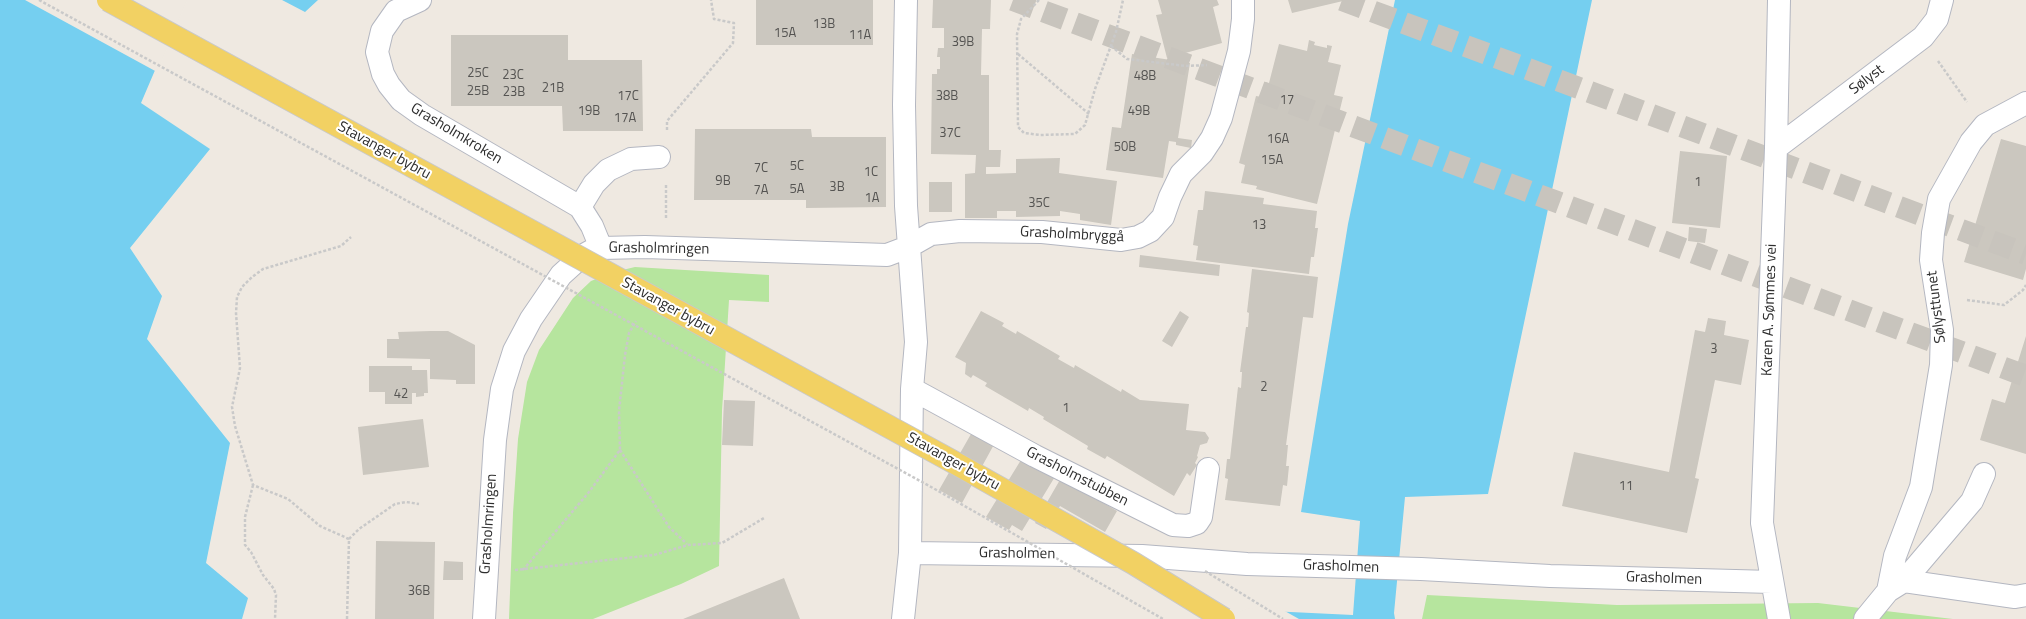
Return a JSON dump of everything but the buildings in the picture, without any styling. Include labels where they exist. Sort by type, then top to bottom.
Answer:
[{"type":"main road","name":"Stavanger bybru","points":[[108,0],[955,463],[1133,563],[1224,619]]},
{"type":"street","name":"Grasholmkroken","points":[[420,0],[396,12],[382,31],[377,52],[383,74],[389,85],[401,100],[422,115],[580,207],[592,226],[601,248]]},
{"type":"street","points":[[903,619],[910,553],[912,389],[916,342],[908,247],[904,105],[906,0]]},
{"type":"street","name":"Grasholmbryggå","points":[[908,247],[931,234],[960,231],[1042,232],[1121,240],[1138,237],[1150,231],[1163,217],[1170,197],[1181,174],[1202,154],[1212,138],[1221,118],[1239,51],[1243,19],[1243,0]]},
{"type":"street","name":"Karen A. Sømmes vei","points":[[1779,0],[1776,148],[1762,523],[1779,619]]},
{"type":"street","name":"Sølyst","points":[[1776,148],[1923,37],[1937,20],[1942,0]]},
{"type":"street","name":"Sølysttunet","points":[[1865,619],[1896,586],[1894,556],[1921,487],[1929,446],[1942,365],[1942,330],[1931,260],[1933,233],[1939,199],[1971,142],[1985,125],[2026,103]]},
{"type":"street","points":[[580,207],[594,184],[608,170],[630,159],[663,147]]},
{"type":"street","name":"Grasholmringen","points":[[484,619],[495,440],[502,389],[514,351],[531,319],[561,275],[582,256],[591,250],[601,248],[645,247],[888,254],[908,247]]},
{"type":"street","name":"Grasholmstubben","points":[[912,389],[1035,456],[1173,525],[1188,526],[1197,523],[1201,517],[1208,470]]},
{"type":"street","points":[[1896,586],[1972,501],[1984,474]]},
{"type":"street","name":"Grasholmen","points":[[910,553],[1142,556],[1247,564],[1421,569],[1550,576],[1772,582]]},
{"type":"street","points":[[1896,586],[2015,597],[2026,595]]},
{"type":"path","points":[[39,0],[933,488],[1163,619]]},
{"type":"path","points":[[663,147],[667,121],[733,43],[734,23],[714,19],[711,0]]},
{"type":"path","points":[[1040,0],[1019,22],[1018,53],[1018,127],[1020,131],[1040,135],[1075,134],[1086,125],[1090,114],[1095,89],[1111,45],[1123,0]]},
{"type":"path","points":[[1923,37],[1950,80],[1985,125]]},
{"type":"path","points":[[1111,45],[1128,59],[1186,66],[1203,64]]},
{"type":"path","points":[[1018,53],[1090,114]]},
{"type":"path","points":[[666,184],[666,221]]},
{"type":"path","points":[[275,619],[276,595],[274,589],[263,575],[251,552],[245,545],[245,517],[253,485],[235,426],[232,407],[240,368],[236,313],[237,297],[242,287],[252,276],[263,269],[336,248],[341,246],[351,237]]},
{"type":"path","points":[[1938,304],[1957,298],[2004,306],[2024,290],[2026,285]]},
{"type":"path","points":[[629,333],[619,411],[620,450],[669,527],[688,545]]},
{"type":"path","points":[[523,570],[589,492],[620,450]]},
{"type":"path","points":[[253,485],[288,499],[320,526],[349,539]]},
{"type":"path","points":[[347,619],[349,539],[359,529],[395,504],[406,502],[419,504]]},
{"type":"path","points":[[486,571],[523,570],[654,555],[688,545],[722,543],[764,518]]},
{"type":"green space","points":[[635,267],[769,275],[769,302],[729,300],[722,411],[719,566],[681,584],[593,619],[509,619],[513,513],[518,439],[527,382],[539,350],[573,298],[591,281],[614,272]]},
{"type":"green space","points":[[1427,595],[1617,605],[1818,603],[1953,619],[1422,619]]},
{"type":"water","points":[[0,0],[185,0],[141,103],[210,149],[130,248],[162,296],[147,339],[230,443],[206,563],[248,598],[242,619],[0,619]]},
{"type":"water","points":[[282,0],[318,0],[305,12]]},
{"type":"water","points":[[1395,0],[1592,0],[1488,494],[1405,497],[1394,613],[1395,619],[1222,619],[1249,610],[1353,615],[1360,521],[1301,512],[1348,224]]},
{"type":"pier","points":[[25,0],[187,0],[157,72]]},
{"type":"pier","points":[[1248,608],[1283,610],[1299,619],[1220,619]]},
{"type":"tunnel","points":[[1013,0],[2026,376]]},
{"type":"tunnel","points":[[1342,0],[2026,254]]}]
